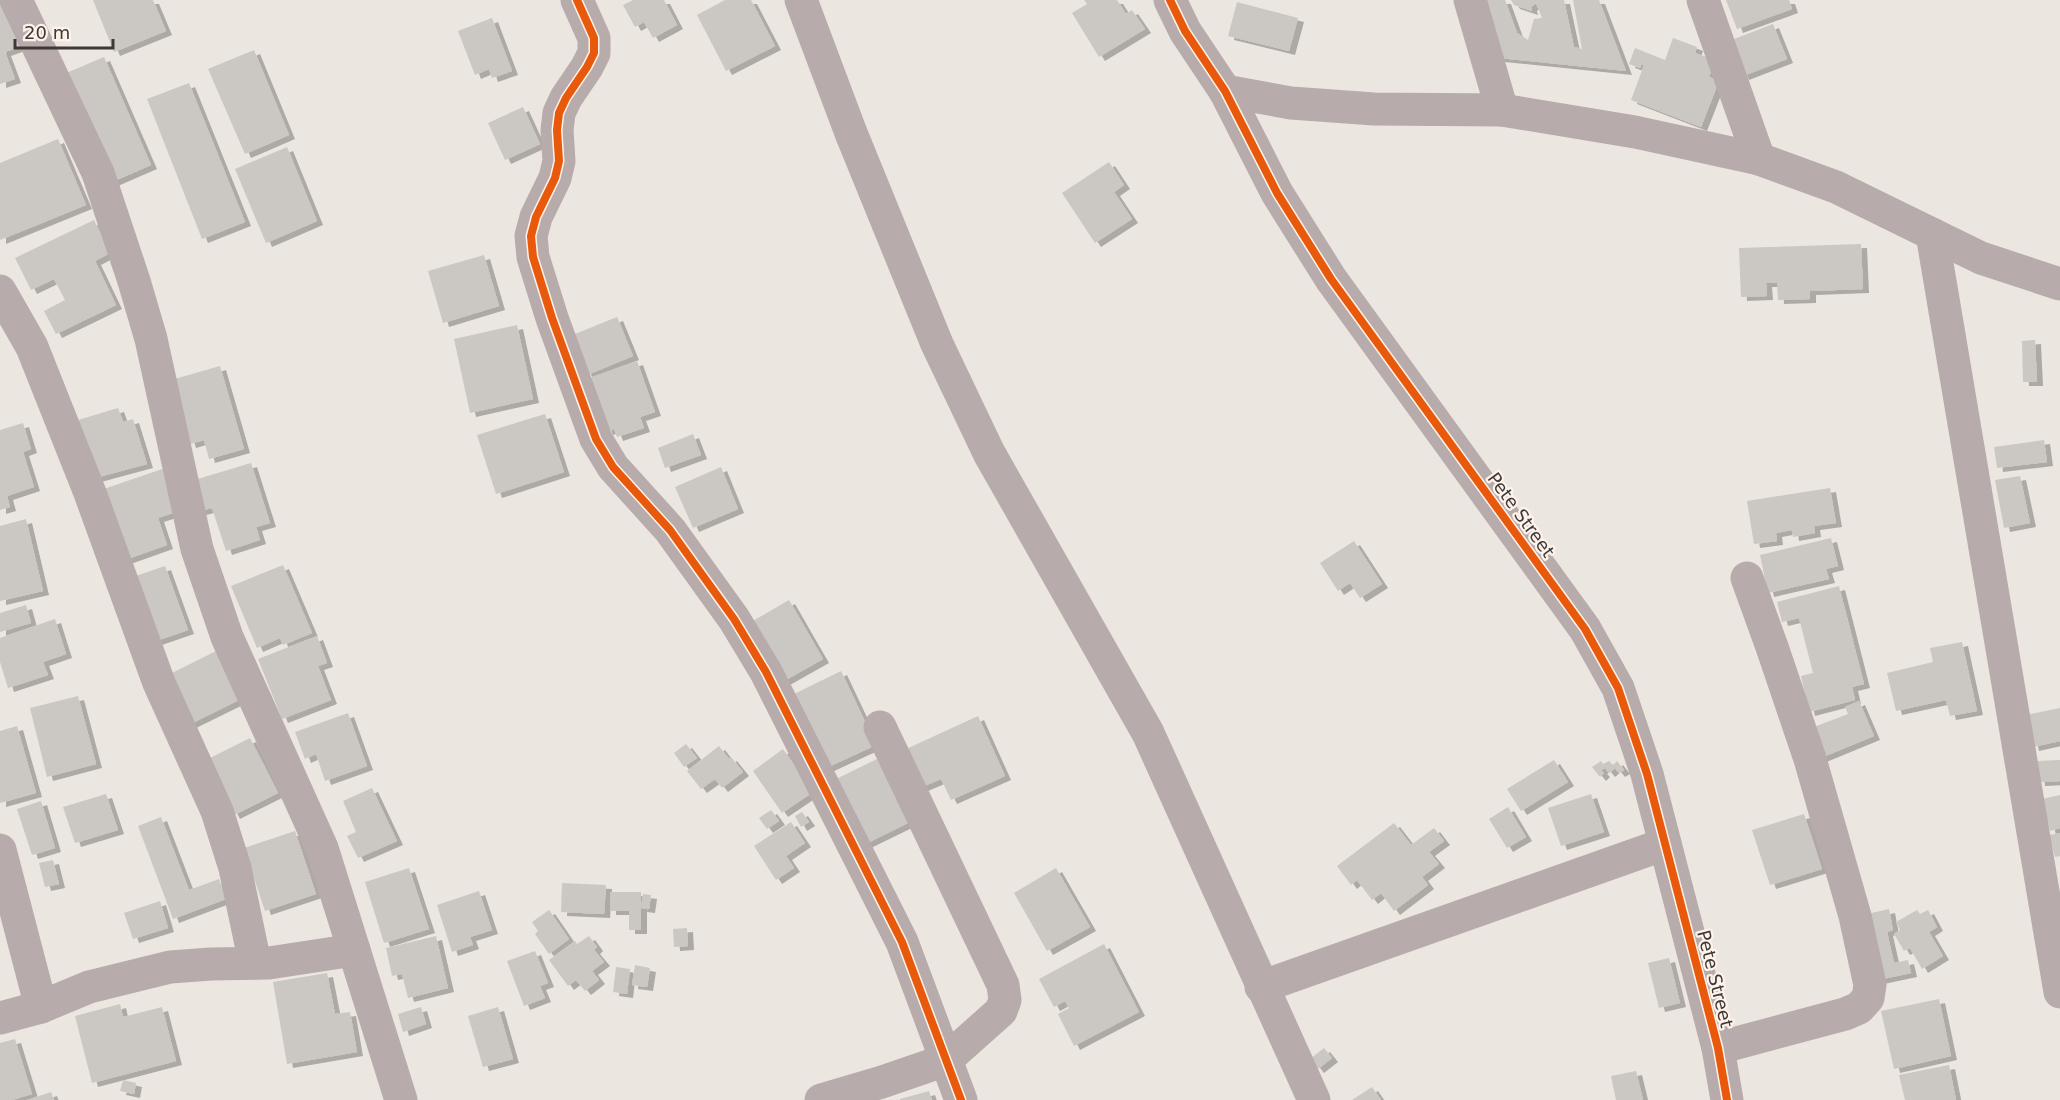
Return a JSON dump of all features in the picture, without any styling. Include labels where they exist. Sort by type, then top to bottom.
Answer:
[{"type":"street","points":[[16,0],[98,173],[151,339],[197,549],[227,637],[322,848],[400,1100]]},
{"type":"street","points":[[577,0],[594,38],[594,53],[559,113],[557,130],[559,161],[555,178],[536,217],[531,236],[533,257],[552,318],[597,439],[613,467],[670,530],[734,619],[766,672],[902,942],[961,1100]]},
{"type":"street","points":[[801,0],[851,133],[937,344],[989,453],[1148,733],[1314,1100]]},
{"type":"street","name":"Pete Street","points":[[1170,0],[1185,31],[1225,91],[1277,193],[1331,279],[1586,629],[1618,688],[1647,774],[1718,1048],[1727,1100]]},
{"type":"street","points":[[1470,0],[1502,110]]},
{"type":"street","points":[[1703,0],[1759,159]]},
{"type":"street","points":[[1225,91],[1291,103],[1374,109],[1502,110],[1635,132],[1759,159],[1836,187],[1981,258],[2060,284]]},
{"type":"street","points":[[1932,234],[2060,992]]},
{"type":"street","points":[[0,291],[32,347],[94,505],[159,683],[218,811],[235,868],[255,963]]},
{"type":"street","points":[[1718,1048],[1845,1014],[1859,1008],[1869,998],[1870,985],[1855,916],[1809,759],[1747,578]]},
{"type":"street","points":[[821,1100],[946,1060],[1001,1011],[1005,1000],[1003,985],[880,728]]},
{"type":"street","points":[[1262,987],[1665,844]]},
{"type":"street","points":[[0,850],[41,1006]]},
{"type":"street","points":[[0,1018],[41,1006],[89,987],[170,967],[269,963],[354,950]]},
{"type":"building","points":[[93,0],[153,0],[166,31],[114,52]]},
{"type":"building","points":[[633,0],[664,0],[677,25],[653,38],[644,22],[635,27],[623,5]]},
{"type":"building","points":[[725,0],[751,0],[775,46],[726,71],[697,15]]},
{"type":"building","points":[[1084,0],[1117,0],[1126,14],[1132,10],[1145,29],[1099,57],[1072,13],[1087,4]]},
{"type":"building","points":[[1480,0],[1505,0],[1517,33],[1528,40],[1534,19],[1542,18],[1536,3],[1531,7],[1532,11],[1514,5],[1511,0],[1564,0],[1574,47],[1582,49],[1573,0],[1599,0],[1626,71],[1499,58]]},
{"type":"building","points":[[1726,0],[1789,0],[1792,9],[1737,29]]},
{"type":"building","points":[[1237,2],[1298,18],[1289,51],[1228,36]]},
{"type":"building","points":[[3,3],[19,47],[5,52],[15,79],[0,84],[0,4]]},
{"type":"building","points":[[492,18],[512,71],[492,78],[489,69],[475,75],[458,31]]},
{"type":"building","points":[[1773,24],[1787,59],[1743,76],[1729,41]]},
{"type":"building","points":[[1673,38],[1697,47],[1695,53],[1715,60],[1709,77],[1719,81],[1701,127],[1631,100],[1644,65],[1642,64],[1640,68],[1629,64],[1635,48],[1665,60]]},
{"type":"building","points":[[254,50],[289,135],[245,154],[208,69]]},
{"type":"building","points":[[104,57],[151,165],[112,182],[64,74]]},
{"type":"building","points":[[189,83],[245,222],[202,239],[147,99]]},
{"type":"building","points":[[523,107],[540,144],[505,160],[488,123]]},
{"type":"building","points":[[58,139],[86,205],[0,240],[0,163]]},
{"type":"building","points":[[287,147],[317,221],[266,243],[235,169]]},
{"type":"building","points":[[1109,162],[1124,185],[1114,192],[1132,219],[1095,243],[1062,193]]},
{"type":"building","points":[[94,220],[110,253],[95,261],[116,305],[56,334],[44,311],[65,300],[54,279],[31,290],[15,258]]},
{"type":"building","points":[[1861,244],[1863,289],[1810,291],[1810,299],[1778,300],[1777,283],[1766,283],[1767,296],[1741,297],[1739,248]]},
{"type":"building","points":[[484,255],[499,306],[443,323],[428,271]]},
{"type":"building","points":[[617,317],[633,356],[587,375],[570,336]]},
{"type":"building","points":[[517,325],[533,399],[470,413],[454,339]]},
{"type":"building","points":[[2035,340],[2037,382],[2023,382],[2022,341]]},
{"type":"building","points":[[637,361],[655,412],[640,417],[644,428],[617,437],[614,429],[607,431],[587,379]]},
{"type":"building","points":[[220,366],[244,449],[209,459],[204,440],[190,444],[171,380]]},
{"type":"building","points":[[118,408],[123,422],[133,419],[147,464],[95,478],[78,420]]},
{"type":"building","points":[[545,414],[564,472],[496,494],[477,435]]},
{"type":"building","points":[[23,423],[31,449],[23,452],[34,487],[7,496],[10,507],[0,510],[0,430]]},
{"type":"building","points":[[693,434],[701,455],[665,468],[658,448]]},
{"type":"building","points":[[2044,440],[2047,462],[1997,468],[1994,447]]},
{"type":"building","points":[[251,463],[270,523],[256,527],[260,540],[226,551],[212,508],[200,511],[191,481]]},
{"type":"building","points":[[721,467],[738,509],[693,528],[675,487]]},
{"type":"building","points":[[165,468],[179,511],[158,518],[167,545],[122,561],[98,491]]},
{"type":"building","points":[[2020,476],[2030,523],[2004,528],[1995,480]]},
{"type":"building","points":[[1830,488],[1836,523],[1814,526],[1815,533],[1793,537],[1792,530],[1776,533],[1777,541],[1754,544],[1747,501]]},
{"type":"building","points":[[26,519],[43,591],[0,601],[0,526]]},
{"type":"building","points":[[1831,538],[1838,566],[1826,569],[1829,579],[1768,593],[1760,555]]},
{"type":"building","points":[[1354,541],[1382,584],[1360,598],[1350,583],[1338,591],[1320,563]]},
{"type":"building","points":[[283,565],[312,633],[283,645],[280,638],[257,648],[231,586]]},
{"type":"building","points":[[165,566],[188,630],[156,641],[133,577]]},
{"type":"building","points":[[1839,586],[1864,684],[1852,687],[1855,700],[1809,712],[1801,676],[1813,673],[1799,618],[1782,622],[1777,602]]},
{"type":"building","points":[[789,600],[823,659],[784,681],[751,622]]},
{"type":"building","points":[[26,605],[31,623],[0,632],[0,613]]},
{"type":"building","points":[[55,619],[66,654],[43,662],[48,675],[8,688],[0,662],[0,638]]},
{"type":"building","points":[[317,636],[327,663],[318,666],[331,700],[282,719],[258,659]]},
{"type":"building","points":[[1962,642],[1977,711],[1950,716],[1946,700],[1896,711],[1887,673],[1933,662],[1930,648]]},
{"type":"building","points":[[216,651],[241,699],[182,728],[158,680]]},
{"type":"building","points":[[841,671],[876,745],[826,768],[792,695]]},
{"type":"building","points":[[78,696],[96,764],[47,777],[30,708]]},
{"type":"building","points":[[1859,701],[1874,736],[1818,759],[1806,730],[1848,714],[1845,707]]},
{"type":"building","points":[[2060,708],[2060,741],[2033,747],[2026,715]]},
{"type":"building","points":[[348,713],[367,766],[325,781],[316,754],[305,759],[295,732]]},
{"type":"building","points":[[978,716],[1005,776],[951,800],[941,779],[922,787],[904,750]]},
{"type":"building","points":[[17,726],[36,793],[0,803],[0,731]]},
{"type":"building","points":[[250,738],[278,793],[234,815],[206,760]]},
{"type":"building","points":[[686,744],[697,758],[684,767],[674,753]]},
{"type":"building","points":[[719,746],[743,772],[722,788],[715,779],[701,789],[687,771]]},
{"type":"building","points":[[783,749],[813,792],[782,813],[753,771]]},
{"type":"building","points":[[877,759],[908,823],[861,846],[830,782]]},
{"type":"building","points":[[1554,760],[1568,782],[1521,811],[1507,789]]},
{"type":"building","points":[[2060,760],[2060,781],[2039,782],[2037,761]]},
{"type":"building","points":[[1601,761],[1603,764],[1609,761],[1613,765],[1617,761],[1624,770],[1619,773],[1615,768],[1609,773],[1605,768],[1601,770],[1604,773],[1600,777],[1592,767]]},
{"type":"building","points":[[372,788],[397,841],[358,858],[347,836],[356,832],[343,801]]},
{"type":"building","points":[[106,794],[118,830],[75,843],[63,807]]},
{"type":"building","points":[[1591,794],[1604,832],[1561,846],[1548,808]]},
{"type":"building","points":[[2060,795],[2060,828],[2050,831],[2042,799]]},
{"type":"building","points":[[41,801],[55,848],[32,855],[17,809]]},
{"type":"building","points":[[1508,807],[1526,837],[1507,848],[1489,819]]},
{"type":"building","points":[[771,810],[779,821],[767,829],[759,818]]},
{"type":"building","points":[[802,812],[809,822],[801,827],[795,816]]},
{"type":"building","points":[[1804,814],[1822,869],[1770,885],[1752,830]]},
{"type":"building","points":[[161,817],[189,890],[219,879],[226,899],[173,919],[138,826]]},
{"type":"building","points":[[791,822],[805,843],[786,856],[794,868],[776,880],[754,846]]},
{"type":"building","points":[[1394,823],[1411,845],[1434,828],[1444,841],[1429,852],[1439,864],[1422,877],[1428,885],[1394,911],[1381,893],[1372,900],[1357,880],[1351,885],[1337,866]]},
{"type":"building","points":[[295,831],[316,894],[265,911],[244,848]]},
{"type":"building","points":[[2060,833],[2060,856],[2055,857],[2049,835]]},
{"type":"building","points":[[53,860],[59,884],[45,887],[39,863]]},
{"type":"building","points":[[409,868],[429,929],[384,943],[365,882]]},
{"type":"building","points":[[1056,868],[1090,927],[1047,951],[1014,893]]},
{"type":"building","points":[[562,883],[606,885],[604,914],[561,912]]},
{"type":"building","points":[[479,891],[492,930],[470,937],[473,945],[452,952],[437,905]]},
{"type":"building","points":[[610,892],[641,892],[641,930],[629,930],[629,911],[610,911]]},
{"type":"building","points":[[643,894],[651,895],[649,909],[641,908]]},
{"type":"building","points":[[160,901],[168,928],[133,939],[124,913]]},
{"type":"building","points":[[1889,909],[1893,930],[1887,932],[1894,963],[1908,960],[1911,973],[1878,980],[1863,915]]},
{"type":"building","points":[[549,910],[569,939],[549,954],[535,934],[538,931],[532,922]]},
{"type":"building","points":[[1917,910],[1920,914],[1928,910],[1937,927],[1929,932],[1943,956],[1922,969],[1910,948],[1904,951],[1894,934],[1900,930],[1896,922]]},
{"type":"building","points":[[687,928],[688,946],[674,947],[673,929]]},
{"type":"building","points":[[436,936],[448,988],[408,998],[402,974],[392,976],[386,948]]},
{"type":"building","points":[[589,936],[597,947],[594,950],[604,962],[592,971],[599,980],[585,991],[576,980],[568,986],[549,960],[575,941],[577,944]]},
{"type":"building","points":[[1104,944],[1139,1012],[1074,1046],[1058,1014],[1069,1008],[1065,1001],[1054,1007],[1039,979]]},
{"type":"building","points":[[535,951],[548,983],[540,986],[545,998],[524,1006],[507,961]]},
{"type":"building","points":[[1669,958],[1680,1003],[1659,1008],[1648,963]]},
{"type":"building","points":[[635,965],[650,968],[647,987],[632,985]]},
{"type":"building","points":[[616,967],[630,969],[627,994],[613,992]]},
{"type":"building","points":[[327,973],[335,1014],[350,1012],[357,1052],[287,1064],[273,982]]},
{"type":"building","points":[[1939,999],[1951,1056],[1894,1069],[1881,1011]]},
{"type":"building","points":[[120,1004],[123,1017],[162,1007],[176,1061],[92,1083],[75,1016]]},
{"type":"building","points":[[421,1007],[426,1024],[403,1032],[398,1014]]},
{"type":"building","points":[[498,1007],[513,1059],[483,1067],[468,1016]]},
{"type":"building","points":[[15,1039],[32,1094],[12,1100],[0,1100],[0,1043]]},
{"type":"building","points":[[1324,1048],[1332,1058],[1318,1069],[1310,1059]]},
{"type":"building","points":[[1949,1065],[1956,1100],[1905,1100],[1899,1075]]},
{"type":"building","points":[[1636,1071],[1643,1100],[1616,1100],[1611,1076]]},
{"type":"building","points":[[123,1080],[136,1083],[134,1094],[120,1091]]},
{"type":"building","points":[[1372,1087],[1381,1100],[1352,1100]]},
{"type":"building","points":[[929,1091],[932,1100],[900,1100],[900,1099]]},
{"type":"building","points":[[51,1092],[54,1100],[27,1100]]},
{"type":"cycle path","points":[[577,0],[594,38],[594,53],[559,113],[557,130],[559,161],[555,178],[536,217],[531,236],[533,257],[552,318],[596,439],[613,467],[670,530],[734,619],[766,672],[902,942],[961,1100]]},
{"type":"cycle path","points":[[1170,0],[1185,31],[1225,91],[1277,193],[1331,279],[1585,629],[1618,688],[1647,774],[1718,1048],[1727,1100]]}]
